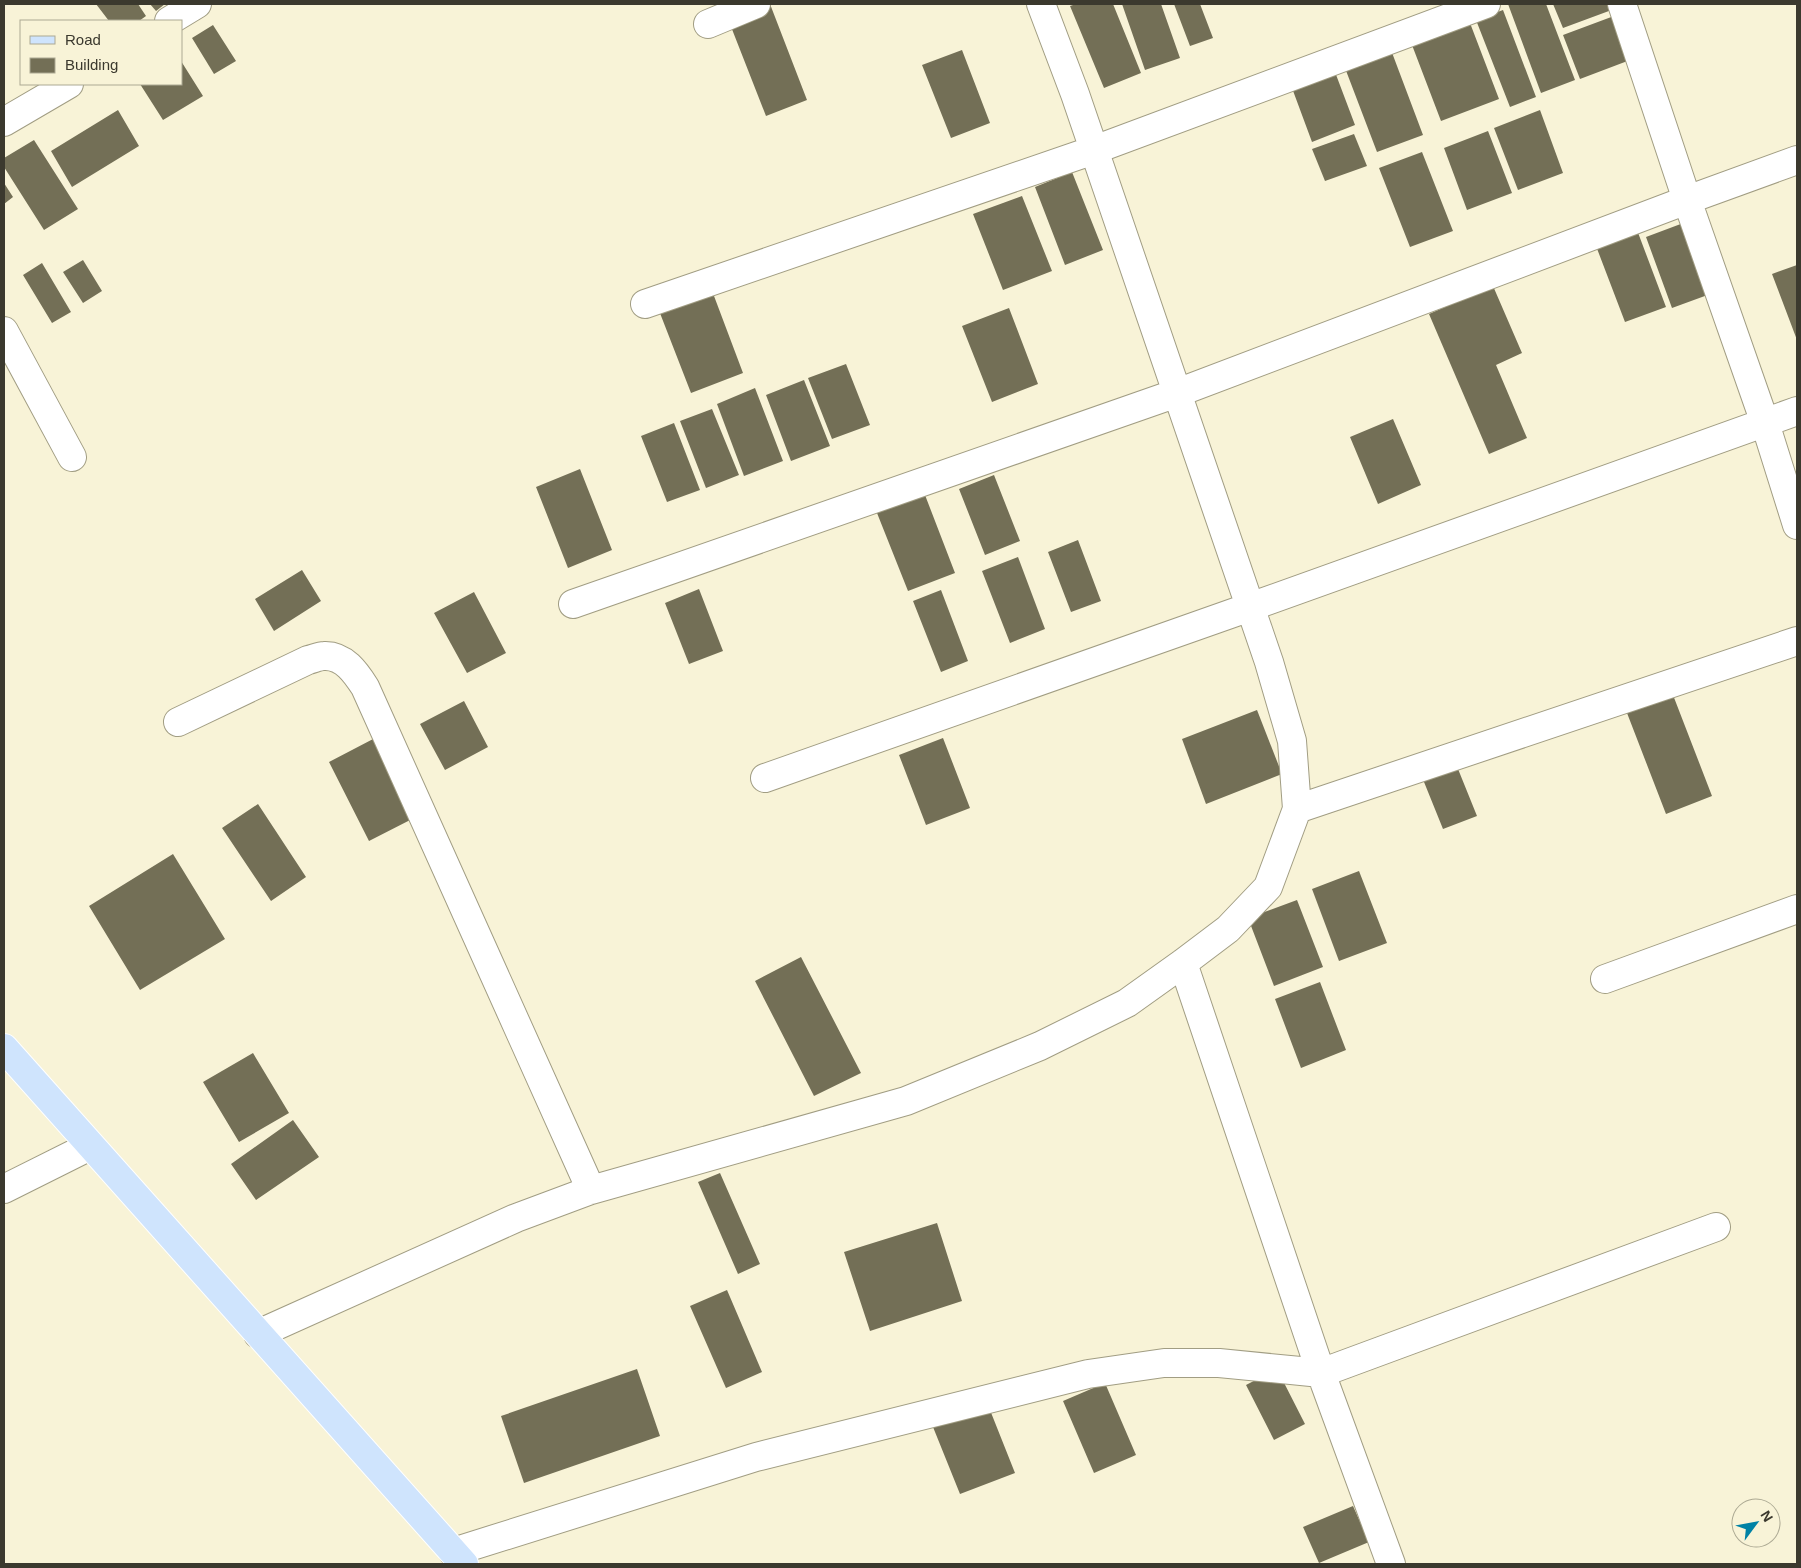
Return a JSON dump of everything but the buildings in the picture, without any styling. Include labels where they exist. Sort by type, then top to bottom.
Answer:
[{"type":"main road","points":[[4,1048],[458,1558]]},
{"type":"street","points":[[171,20],[197,4]]},
{"type":"street","points":[[708,24],[756,4]]},
{"type":"street","points":[[258,1334],[516,1218],[591,1190],[906,1101],[1048,1042],[1127,1003],[1228,929],[1268,887],[1297,809],[1292,741],[1269,662],[1075,94],[1041,4]]},
{"type":"street","points":[[645,304],[1094,150],[1486,4]]},
{"type":"street","points":[[1622,4],[1687,200],[1765,423],[1797,525]]},
{"type":"street","points":[[4,122],[67,85]]},
{"type":"street","points":[[573,604],[1177,393],[1797,160]]},
{"type":"street","points":[[4,331],[11,362],[72,457]]},
{"type":"street","points":[[765,778],[1797,411]]},
{"type":"street","points":[[1297,809],[1797,641]]},
{"type":"street","points":[[178,722],[308,660],[324,656],[341,660],[354,670],[365,687],[591,1190]]},
{"type":"street","points":[[1605,979],[1797,909]]},
{"type":"street","points":[[1183,963],[1321,1373],[1390,1564]]},
{"type":"street","points":[[4,1189],[90,1146]]},
{"type":"street","points":[[458,1558],[756,1457],[1088,1374],[1164,1363],[1218,1363],[1321,1373],[1716,1228]]}]
